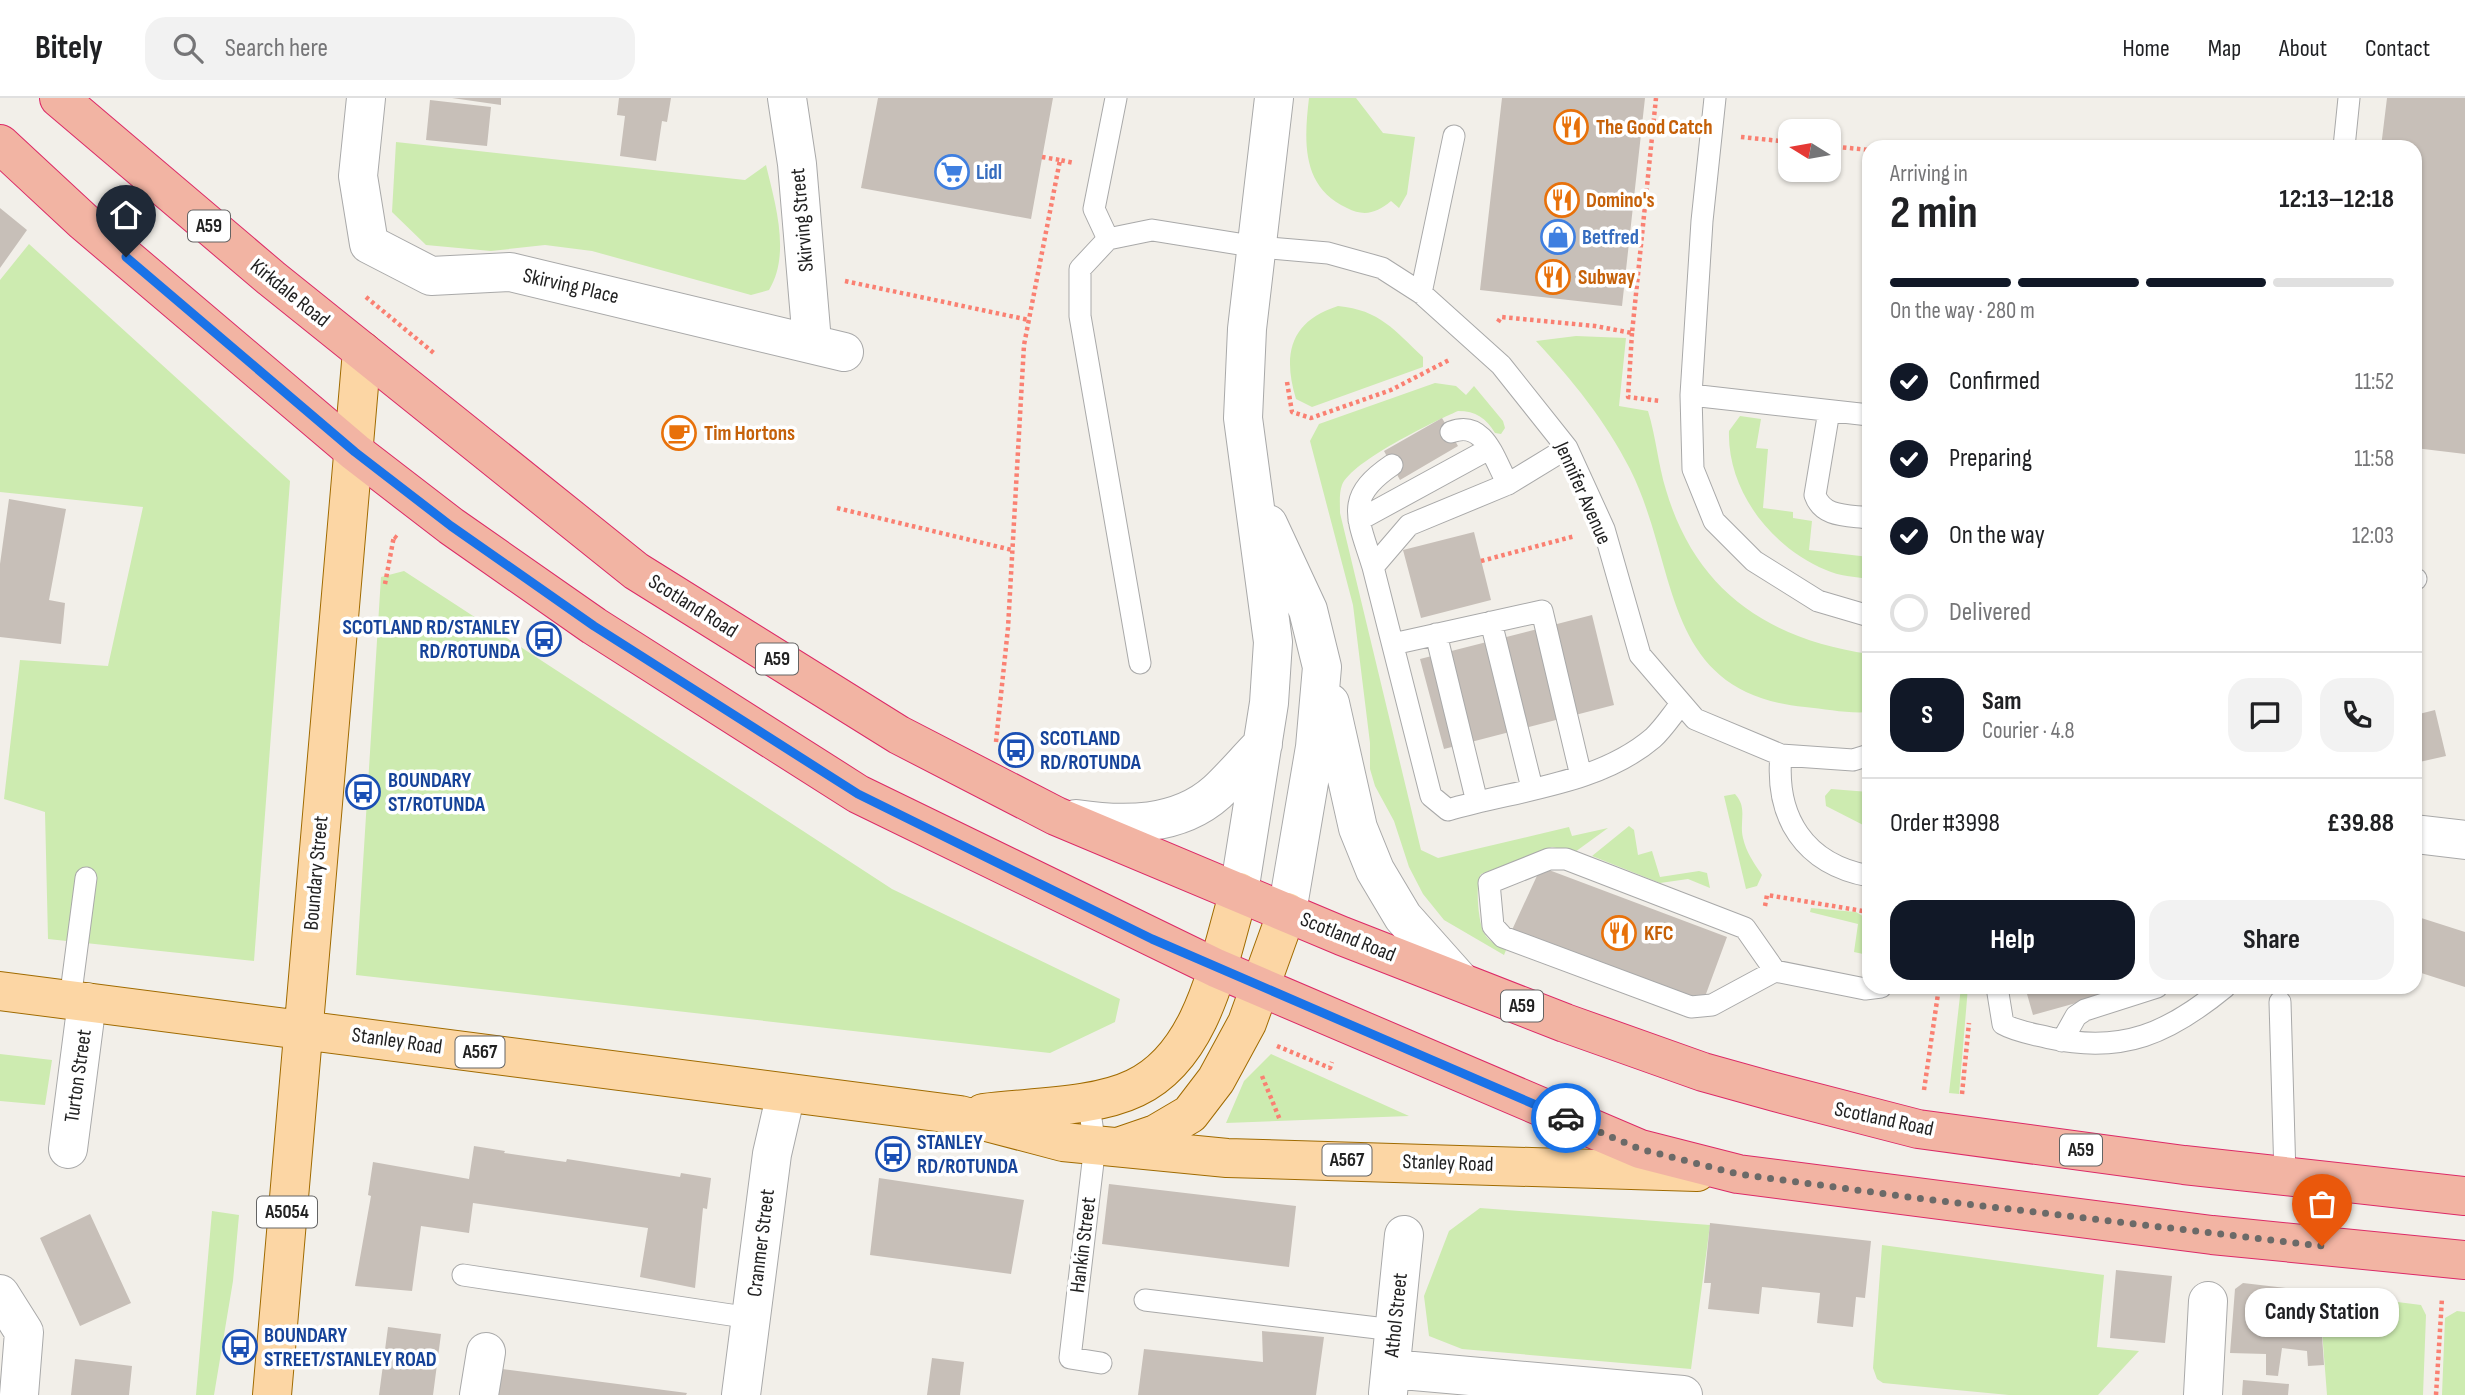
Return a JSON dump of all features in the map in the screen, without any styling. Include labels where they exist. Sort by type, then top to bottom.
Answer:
[{"type":"highway","name":"Kirkdale Road","points":[[60,98],[271,278],[362,351]]},
{"type":"highway","points":[[0,144],[84,222],[355,452],[459,531],[594,626],[858,794],[1216,968],[1640,1149],[1738,1174],[2212,1235],[2455,1259]]},
{"type":"highway","name":"Scotland Road","points":[[362,351],[636,570],[899,734],[1056,816],[1460,982],[1703,1072],[1918,1129],[2465,1196]]},
{"type":"main road","name":"Boundary Street","points":[[272,1395],[362,351]]},
{"type":"main road","name":"Stanley Road","points":[[960,1115],[1088,1100],[1134,1088],[1158,1073],[1196,1025],[1239,892]]},
{"type":"main road","name":"Stanley Road","points":[[1106,1146],[1156,1134],[1190,1114],[1236,1046],[1261,988],[1287,912]]},
{"type":"main road","name":"Stanley Road","points":[[0,991],[960,1115],[1063,1142],[1227,1158],[1738,1174]]},
{"type":"street","points":[[366,98],[358,176],[369,244]]},
{"type":"street","name":"Skirving Street","points":[[787,98],[797,163],[807,274],[828,347]]},
{"type":"street","points":[[1239,892],[1262,744],[1273,642],[1243,418],[1246,365],[1274,98]]},
{"type":"street","name":"Skirving Place","points":[[369,244],[431,276],[510,272],[828,347]]},
{"type":"street","points":[[1252,491],[1308,610],[1358,828],[1375,870],[1403,917],[1460,982]]},
{"type":"street","points":[[1287,912],[1315,747],[1322,667]]},
{"type":"street","points":[[1056,816],[1121,825],[1161,819],[1215,794],[1262,744]]},
{"type":"street","points":[[2422,835],[2465,840]]},
{"type":"street","name":"Turton Street","points":[[68,1149],[79,1001]]},
{"type":"street","name":"Cranmer Street","points":[[741,1395],[772,1154],[786,1093]]},
{"type":"street","name":"Athol Street","points":[[1389,1382],[1404,1235]]},
{"type":"street","points":[[0,1294],[24,1332],[19,1395]]},
{"type":"street","points":[[2203,1395],[2208,1301]]},
{"type":"street","points":[[479,1395],[486,1352]]},
{"type":"street","points":[[1389,1382],[1683,1395]]},
{"type":"lane","points":[[1116,98],[1094,209],[1108,239],[1080,269],[1080,316],[1140,663]]},
{"type":"lane","points":[[1715,98],[1702,221],[1691,400],[1693,468],[1714,521],[1754,561],[1818,601],[1862,614]]},
{"type":"lane","points":[[2345,140],[2349,98]]},
{"type":"lane","points":[[1421,293],[1454,136]]},
{"type":"lane","name":"Jennifer Avenue","points":[[1108,239],[1152,230],[1258,247],[1328,253],[1382,268],[1421,293],[1525,392],[1567,448],[1604,529],[1640,655],[1695,719],[1781,755],[1853,760],[1862,757]]},
{"type":"lane","points":[[1691,400],[1862,414]]},
{"type":"lane","points":[[1829,411],[1815,495],[1819,506],[1830,513],[1862,517]]},
{"type":"lane","points":[[1451,432],[1462,428],[1473,429],[1482,437],[1508,484]]},
{"type":"lane","points":[[1373,567],[1409,525],[1508,484],[1567,448]]},
{"type":"lane","points":[[1359,520],[1489,449]]},
{"type":"lane","points":[[1392,466],[1363,489],[1359,520],[1431,796],[1448,810],[1609,765],[1653,738],[1681,704]]},
{"type":"lane","points":[[1393,644],[1542,611],[1581,775]]},
{"type":"lane","points":[[1491,622],[1532,788]]},
{"type":"lane","points":[[1436,634],[1477,802]]},
{"type":"lane","points":[[1781,755],[1779,780],[1783,808],[1796,833],[1836,864],[1862,873]]},
{"type":"lane","points":[[1776,971],[1752,935],[1734,923],[1558,857],[1489,883],[1493,926],[1503,937],[1691,1007],[1712,1006],[1776,971],[1862,988]]},
{"type":"lane","points":[[79,1001],[86,878]]},
{"type":"lane","points":[[1998,994],[2003,1024],[2013,1029],[2062,1041],[2115,1044],[2147,1036],[2197,1010],[2216,994]]},
{"type":"lane","points":[[2062,1041],[2076,1016],[2085,1010],[2135,994]]},
{"type":"lane","points":[[2280,1002],[2285,1176]]},
{"type":"lane","name":"Hankin Street","points":[[1088,1100],[1106,1146],[1070,1358],[1101,1363]]},
{"type":"lane","points":[[463,1275],[751,1318]]},
{"type":"lane","points":[[1145,1300],[1394,1330]]},
{"type":"path","points":[[1656,98],[1628,397],[1691,400]]},
{"type":"path","points":[[1841,147],[1862,149]]},
{"type":"path","points":[[1042,156],[1102,168]]},
{"type":"path","points":[[992,783],[1008,628],[1024,345],[1060,160]]},
{"type":"path","points":[[362,351],[369,244]]},
{"type":"path","points":[[807,274],[1029,320]]},
{"type":"path","points":[[366,297],[440,358]]},
{"type":"path","points":[[1246,365],[1284,368],[1292,412],[1311,418],[1391,390],[1478,345],[1501,317],[1632,333]]},
{"type":"path","points":[[837,508],[1012,550]]},
{"type":"path","points":[[1481,561],[1604,529]]},
{"type":"path","points":[[1752,935],[1763,920],[1767,895],[1862,911]]},
{"type":"path","points":[[1918,1129],[1938,994]]},
{"type":"path","points":[[1958,1133],[1970,1010]]},
{"type":"path","points":[[2436,1395],[2455,1259]]},
{"type":"green space","points":[[1309,98],[1356,98],[1383,133],[1415,137],[1407,194],[1399,208],[1391,201],[1375,211],[1359,212],[1332,199],[1321,188],[1313,175],[1307,146]]},
{"type":"green space","points":[[396,142],[745,180],[766,165],[779,228],[776,276],[769,290],[751,295],[592,251],[545,245],[491,251],[426,245],[392,212]]},
{"type":"green space","points":[[29,244],[290,481],[254,961],[48,939],[45,812],[4,799],[20,660],[108,666],[143,507],[0,492],[0,280]]},
{"type":"green space","points":[[1338,306],[1365,312],[1385,323],[1423,357],[1423,367],[1312,407],[1296,399],[1290,367],[1294,341],[1310,320]]},
{"type":"green space","points":[[1576,336],[1626,338],[1619,406],[1648,411],[1666,490],[1679,525],[1696,556],[1717,582],[1741,604],[1768,622],[1799,636],[1862,653],[1862,712],[1805,707],[1758,697],[1724,678],[1699,652],[1682,620],[1646,507],[1630,469],[1588,402],[1536,341]]},
{"type":"green space","points":[[1435,383],[1456,386],[1466,395],[1474,386],[1503,421],[1505,428],[1501,434],[1495,433],[1480,416],[1458,411],[1377,454],[1349,475],[1340,491],[1340,513],[1421,850],[1438,858],[1569,827],[1572,836],[1608,828],[1575,852],[1552,847],[1481,874],[1478,894],[1482,927],[1488,938],[1506,950],[1504,955],[1444,920],[1423,894],[1409,867],[1394,821],[1375,786],[1370,769],[1370,743],[1353,605],[1310,441],[1319,424]]},
{"type":"green space","points":[[1740,416],[1761,419],[1756,448],[1768,449],[1763,508],[1793,512],[1793,518],[1812,521],[1809,550],[1862,556],[1862,578],[1836,574],[1806,560],[1771,532],[1756,515],[1736,475],[1730,453],[1729,431]]},
{"type":"green space","points":[[404,571],[892,889],[1120,999],[1115,1022],[1050,1053],[356,975],[381,577]]},
{"type":"green space","points":[[1831,789],[1862,791],[1862,824],[1826,806],[1825,796]]},
{"type":"green space","points":[[1735,794],[1741,804],[1744,843],[1762,875],[1757,886],[1746,889],[1724,796]]},
{"type":"green space","points":[[1629,826],[1634,830],[1638,855],[1652,851],[1660,877],[1699,871],[1707,873],[1710,888],[1688,879],[1660,883],[1592,856]]},
{"type":"green space","points":[[1811,908],[1856,912],[1862,916],[1862,954],[1854,952],[1858,924],[1810,912]]},
{"type":"green space","points":[[1960,994],[1967,994],[1959,1094],[1949,1093]]},
{"type":"green space","points":[[0,1054],[52,1060],[45,1105],[0,1101]]},
{"type":"green space","points":[[1271,1054],[1409,1116],[1226,1123],[1244,1081]]},
{"type":"green space","points":[[1480,1208],[1710,1225],[1691,1369],[1462,1349],[1429,1336],[1424,1296],[1449,1231]]},
{"type":"green space","points":[[212,1211],[239,1215],[233,1281],[214,1395],[196,1395]]},
{"type":"green space","points":[[1882,1245],[2104,1275],[2097,1347],[2139,1351],[2098,1395],[2009,1395],[1883,1383],[1877,1379],[1873,1368]]},
{"type":"green space","points":[[2319,1292],[2421,1305],[2426,1315],[2423,1395],[2327,1395]]},
{"type":"green space","points":[[2457,1311],[2465,1312],[2465,1395],[2442,1395],[2445,1318]]},
{"type":"building","points":[[452,98],[501,98],[501,105]]},
{"type":"building","points":[[619,98],[671,98],[667,122],[662,121],[656,161],[620,156],[625,116],[617,115]]},
{"type":"building","name":"Lidl","points":[[878,98],[1053,98],[1031,219],[861,188]]},
{"type":"building","points":[[1502,98],[1645,98],[1622,306],[1480,290]]},
{"type":"building","points":[[2387,98],[2465,98],[2465,454],[2422,449],[2422,140],[2382,140]]},
{"type":"building","points":[[430,100],[491,107],[487,146],[426,140]]},
{"type":"building","points":[[0,208],[27,230],[0,268]]},
{"type":"building","points":[[1442,418],[1458,446],[1400,480],[1384,451]]},
{"type":"building","points":[[9,499],[66,509],[49,600],[65,603],[61,644],[0,637],[0,564]]},
{"type":"building","points":[[1474,532],[1491,600],[1421,618],[1403,550]]},
{"type":"building","points":[[1592,615],[1614,705],[1444,749],[1420,659]]},
{"type":"building","points":[[2435,710],[2446,756],[2422,761],[2422,713]]},
{"type":"building","name":"KFC","points":[[1541,867],[1727,937],[1703,1002],[1512,930]]},
{"type":"building","points":[[2422,918],[2465,932],[2465,987],[2422,973]]},
{"type":"building","points":[[2027,994],[2108,994],[2033,1015]]},
{"type":"building","points":[[474,1146],[566,1162],[567,1159],[680,1177],[681,1173],[711,1178],[707,1209],[703,1208],[695,1288],[640,1277],[648,1228],[473,1203],[469,1233],[421,1226],[412,1291],[355,1286],[371,1196],[368,1195],[373,1162],[469,1179]]},
{"type":"building","points":[[879,1178],[1024,1200],[1011,1274],[870,1255]]},
{"type":"building","points":[[1109,1184],[1296,1206],[1289,1267],[1102,1244]]},
{"type":"building","points":[[90,1214],[131,1303],[80,1326],[40,1238]]},
{"type":"building","points":[[1710,1223],[1871,1241],[1865,1298],[1856,1297],[1853,1327],[1817,1323],[1820,1293],[1762,1287],[1759,1314],[1708,1309],[1711,1283],[1704,1283]]},
{"type":"building","points":[[2116,1270],[2172,1276],[2165,1343],[2110,1338]]},
{"type":"building","points":[[2243,1283],[2319,1292],[2324,1365],[2308,1366],[2307,1351],[2282,1348],[2278,1376],[2266,1375],[2266,1354],[2230,1353],[2235,1289]]},
{"type":"building","points":[[388,1327],[441,1334],[433,1395],[379,1395]]},
{"type":"building","points":[[1262,1331],[1324,1337],[1316,1395],[1138,1395],[1144,1349],[1263,1362]]},
{"type":"building","points":[[932,1358],[964,1362],[960,1395],[927,1395]]},
{"type":"building","points":[[75,1359],[132,1366],[129,1395],[71,1395]]},
{"type":"building","points":[[494,1368],[687,1393],[490,1395]]},
{"type":"building","points":[[2243,1380],[2289,1384],[2288,1395],[2242,1395]]},
{"type":"way so far","points":[[1566,1118],[1640,1149],[1738,1174],[1862,1192],[2322,1246]]},
{"type":"place","name":"The Good Catch","points":[[1571,127]]},
{"type":"place","name":"Lidl","points":[[952,172]]},
{"type":"place","name":"Domino's","points":[[1562,200]]},
{"type":"place","name":"Betfred","points":[[1558,237]]},
{"type":"place","name":"Subway","points":[[1553,277]]},
{"type":"place","name":"Tim Hortons","points":[[679,433]]},
{"type":"place","name":"SCOTLAND RD/STANLEY RD/ROTUNDA","points":[[544,639]]},
{"type":"place","name":"SCOTLAND RD/ROTUNDA","points":[[1016,750]]},
{"type":"place","name":"BOUNDARY ST/ROTUNDA","points":[[363,792]]},
{"type":"place","name":"KFC","points":[[1619,933]]},
{"type":"place","name":"STANLEY RD/ROTUNDA","points":[[893,1154]]},
{"type":"place","name":"Candy Station","points":[[2322,1246]]},
{"type":"place","name":"BOUNDARY STREET/STANLEY ROAD","points":[[240,1347]]},
{"type":"route","points":[[126,257],[355,452],[451,526],[594,626],[858,794],[1152,939],[1566,1118]]}]
